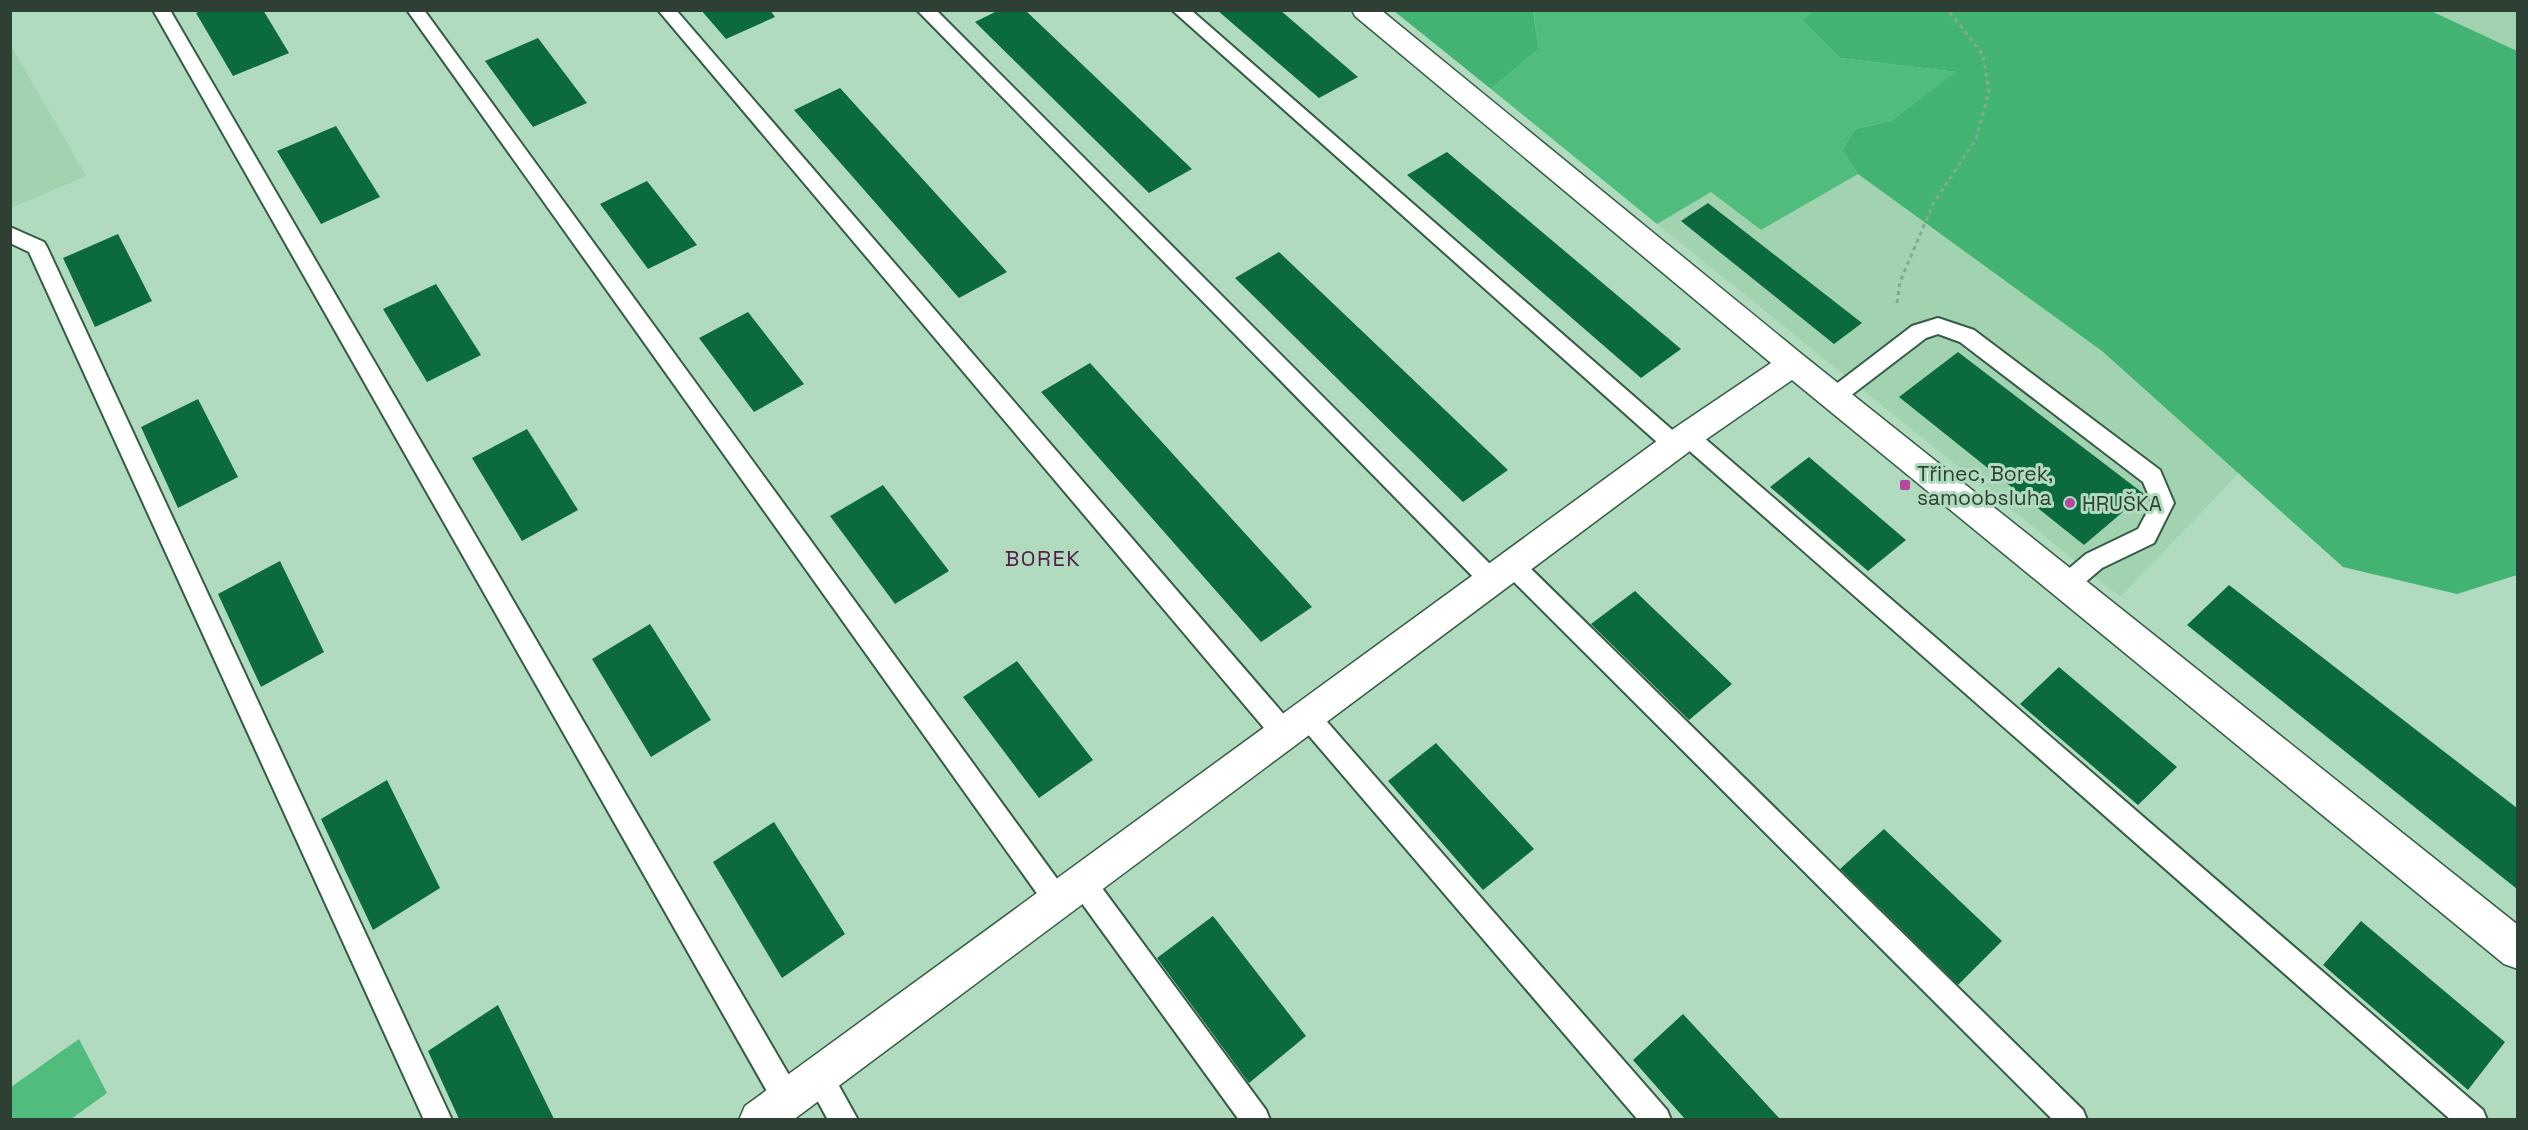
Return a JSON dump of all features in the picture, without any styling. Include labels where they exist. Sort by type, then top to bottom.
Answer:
[{"type":"street","points":[[1364,10],[1793,364],[2517,950]]},
{"type":"street","points":[[759,1119],[1681,441],[1793,364]]},
{"type":"lane","points":[[161,10],[787,1099]]},
{"type":"lane","points":[[415,10],[1069,891],[1256,1119]]},
{"type":"lane","points":[[666,10],[1295,725],[1657,1119]]},
{"type":"lane","points":[[926,10],[1502,573],[2073,1119]]},
{"type":"lane","points":[[1180,10],[2473,1119]]},
{"type":"lane","points":[[10,234],[38,247],[438,1119]]},
{"type":"lane","points":[[1834,397],[1919,332],[1938,326],[1967,336],[2152,476],[2163,503],[2146,536],[2094,561],[2067,584]]},
{"type":"lane","points":[[819,1076],[844,1119]]},
{"type":"path","points":[[1889,355],[1900,282],[1932,204],[1976,139],[1989,92],[1983,55],[1948,10]]},
{"type":"shaded area","points":[[2431,11],[2517,11],[2517,51]]},
{"type":"shaded area","points":[[10,44],[86,176],[11,208],[10,208]]},
{"type":"shaded area","points":[[1858,174],[2102,351],[2239,473],[2120,597],[1657,224],[1711,192],[1761,230]]},
{"type":"green space","points":[[1533,10],[1813,11],[1802,20],[1840,58],[1957,72],[1891,121],[1855,129],[1842,150],[1858,174],[1761,230],[1711,192],[1657,224],[1491,89],[1539,49]]},
{"type":"green space","points":[[1394,11],[1533,11],[1539,49],[1491,89]]},
{"type":"green space","points":[[1813,11],[2431,11],[2517,51],[2517,575],[2457,594],[2343,567],[2102,351],[1858,174],[1842,150],[1855,129],[1891,121],[1956,72],[1840,58],[1802,20]]},
{"type":"green space","points":[[79,1039],[107,1093],[71,1119],[11,1119],[11,1087]]},
{"type":"building","points":[[203,10],[263,10],[289,53],[233,76],[196,13]]},
{"type":"building","points":[[701,10],[770,10],[775,17],[726,39]]},
{"type":"building","points":[[999,10],[1025,10],[1192,169],[1149,193],[975,22]]},
{"type":"building","points":[[1217,10],[1280,10],[1358,77],[1319,98]]},
{"type":"building","points":[[538,38],[587,103],[533,127],[485,61]]},
{"type":"building","points":[[840,88],[1007,272],[959,298],[794,110]]},
{"type":"building","points":[[336,126],[380,197],[321,224],[277,151]]},
{"type":"building","points":[[1447,152],[1681,349],[1641,378],[1407,175]]},
{"type":"building","points":[[647,181],[697,245],[648,269],[600,204]]},
{"type":"building","points":[[1708,203],[1862,323],[1834,344],[1681,221]]},
{"type":"building","points":[[118,234],[152,301],[95,327],[63,258]]},
{"type":"building","points":[[1279,252],[1508,470],[1463,502],[1235,278]]},
{"type":"building","points":[[436,284],[481,355],[427,382],[383,309]]},
{"type":"building","points":[[748,312],[804,384],[754,412],[699,338]]},
{"type":"building","points":[[1958,352],[2144,494],[2084,545],[1899,397]]},
{"type":"building","points":[[1090,363],[1312,607],[1261,642],[1041,392]]},
{"type":"building","points":[[198,399],[238,477],[178,508],[141,427]]},
{"type":"building","points":[[527,429],[578,510],[522,541],[472,458]]},
{"type":"building","points":[[1809,457],[1906,540],[1868,571],[1770,487]]},
{"type":"building","points":[[883,485],[949,571],[895,604],[830,516]]},
{"type":"building","points":[[280,561],[324,652],[261,687],[218,594]]},
{"type":"building","points":[[2229,585],[2517,808],[2517,889],[2187,625]]},
{"type":"building","points":[[1635,591],[1732,684],[1689,720],[1591,624]]},
{"type":"building","points":[[650,624],[711,720],[651,757],[592,659]]},
{"type":"building","points":[[1017,661],[1093,760],[1039,798],[963,697]]},
{"type":"building","points":[[2059,667],[2177,767],[2138,805],[2020,704]]},
{"type":"building","points":[[1436,743],[1534,849],[1483,890],[1388,781]]},
{"type":"building","points":[[387,780],[440,888],[373,930],[321,819]]},
{"type":"building","points":[[774,822],[845,934],[782,978],[713,862]]},
{"type":"building","points":[[1884,829],[2002,941],[1958,985],[1840,869]]},
{"type":"building","points":[[1213,916],[1306,1036],[1249,1083],[1157,958]]},
{"type":"building","points":[[2361,921],[2505,1042],[2468,1090],[2323,965]]},
{"type":"building","points":[[498,1005],[554,1119],[459,1119],[428,1051]]},
{"type":"building","points":[[1683,1014],[1780,1119],[1685,1119],[1633,1060]]},
{"type":"place","name":"Třinec, Borek, samoobsluha","points":[[1905,485]]},
{"type":"place","name":"HRUŠKA","points":[[2070,503]]},
{"type":"district","name":"BOREK","points":[[1043,558]]}]
